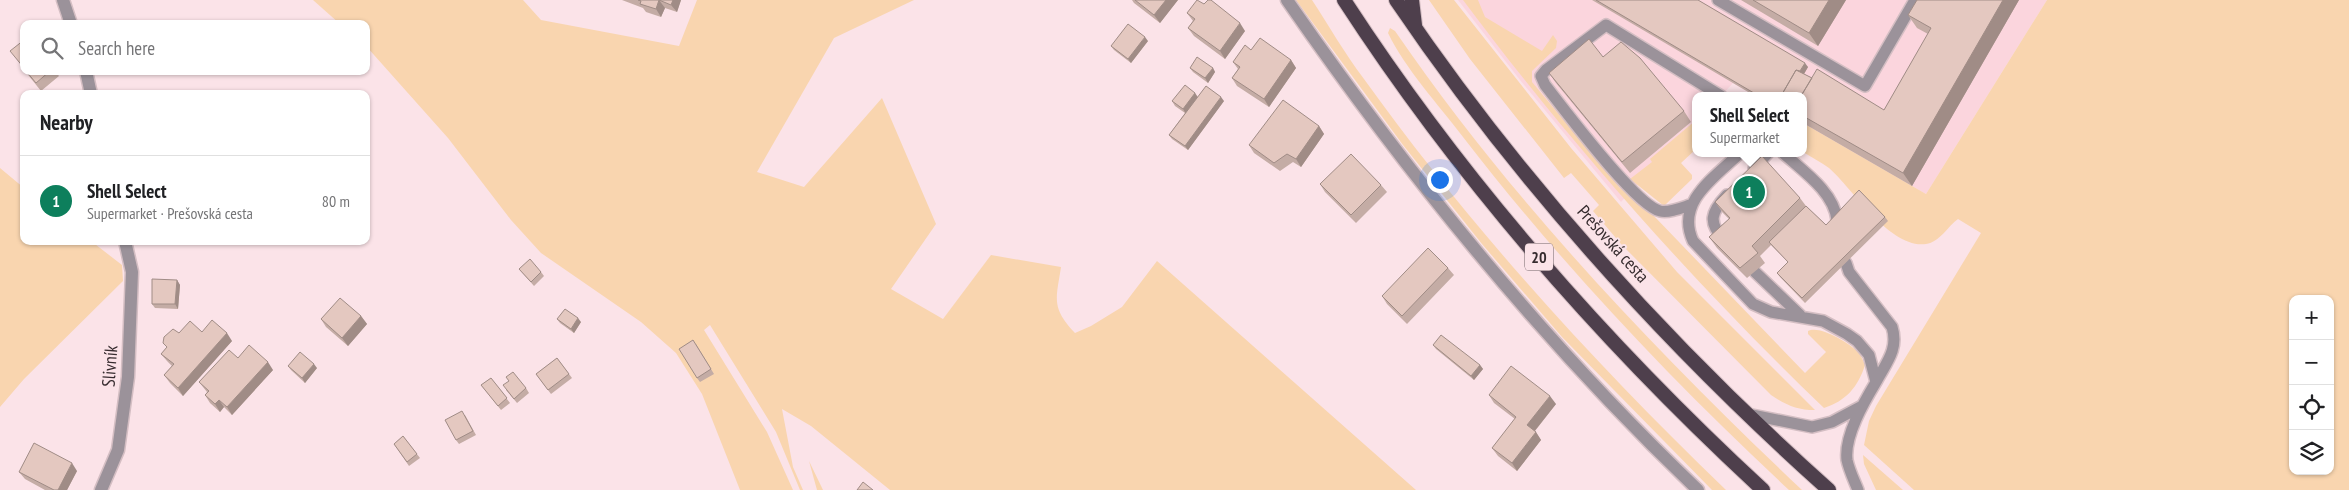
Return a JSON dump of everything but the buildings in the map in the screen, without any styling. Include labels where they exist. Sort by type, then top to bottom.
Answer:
[{"type":"highway","name":"20","points":[[1344,0],[1418,107],[1541,260],[1639,368],[1763,490]]},
{"type":"highway","name":"Prešovská cesta","points":[[1396,0],[1490,130],[1557,209],[1661,326],[1747,414],[1828,490]]},
{"type":"highway","points":[[1412,0],[1415,28]]},
{"type":"street","points":[[63,0],[70,20]]},
{"type":"street","points":[[1287,0],[1382,132],[1487,263],[1582,370],[1698,490]]},
{"type":"street","points":[[87,75],[90,90]]},
{"type":"street","name":"Slivník","points":[[101,490],[118,450],[128,377],[132,272],[126,245]]},
{"type":"lane","points":[[1718,0],[1865,86],[1915,0]]},
{"type":"lane","points":[[1690,205],[1666,211],[1658,210],[1624,182],[1545,85],[1541,76],[1606,25],[1715,92]]},
{"type":"lane","points":[[1736,157],[1697,194],[1690,205],[1687,219],[1688,231],[1693,241],[1753,304],[1771,312],[1823,321],[1857,341],[1869,355],[1876,382]]},
{"type":"lane","points":[[1725,240],[1714,226],[1714,210],[1764,157]]},
{"type":"lane","points":[[1787,157],[1827,194],[1833,202],[1837,220]]},
{"type":"lane","points":[[1846,263],[1849,272],[1892,327],[1895,336],[1895,347],[1862,406],[1850,438],[1847,458],[1858,490]]},
{"type":"lane","points":[[1755,272],[1800,316]]},
{"type":"lane","points":[[1747,414],[1812,427],[1832,422],[1862,406]]},
{"type":"shaded area","points":[[313,0],[523,0],[541,20],[679,46],[697,0],[914,0],[834,38],[757,172],[804,187],[882,98],[936,224],[891,289],[943,319],[991,255],[1061,267],[1057,303],[1062,316],[1075,333],[1091,326],[1122,307],[1157,261],[1416,490],[890,490],[811,426],[782,409],[793,467],[803,490],[800,490],[776,432],[710,325],[704,330],[767,432],[793,490],[740,490],[702,394],[676,353],[641,322],[541,253],[511,220],[448,138],[370,50],[370,20],[336,20]]},
{"type":"shaded area","points":[[1296,0],[1312,0],[1350,60],[1405,134],[1447,188],[1536,293],[1629,393],[1726,490],[1712,490],[1562,337],[1482,244],[1403,145]]},
{"type":"shaded area","points":[[1429,0],[1454,0],[1571,148],[1677,272],[1815,410],[1792,406],[1771,395],[1621,244],[1593,211],[1599,205],[1571,173],[1564,178],[1470,59]]},
{"type":"shaded area","points":[[1458,0],[2047,0],[1926,194],[1807,125],[1807,92],[1748,92],[1733,83],[1725,92],[1692,92],[1692,126],[1621,202],[1520,80]]},
{"type":"shaded area","points":[[1463,0],[1478,0],[1485,17],[1542,51],[1553,35],[1557,41],[1556,48],[1532,71],[1532,82],[1620,188],[1654,216],[1805,373],[1826,352],[1808,334],[1808,331],[1819,330],[1826,332],[1847,343],[1857,351],[1865,365],[1859,380],[1845,397],[1824,408],[1728,312],[1635,212],[1547,108]]},
{"type":"shaded area","points":[[2047,0],[2349,0],[2349,490],[1914,490],[1864,445],[1869,421],[1876,406],[1981,233],[1958,219],[1931,243],[1912,243],[1886,228],[1829,168],[1807,154],[1807,125],[1926,194]]},
{"type":"shaded area","points":[[1390,28],[1395,31],[1440,94],[1487,154],[1586,271],[1692,383],[1802,490],[1789,490],[1745,449],[1660,364],[1578,276],[1500,184],[1423,86],[1395,47],[1388,33]]},
{"type":"shaded area","points":[[1692,124],[1692,153],[1681,163],[1692,175],[1692,179],[1664,206],[1630,179],[1652,162],[1650,159]]},
{"type":"shaded area","points":[[0,168],[20,185],[20,245],[96,245],[122,265],[123,281],[24,379],[0,407]]},
{"type":"shaded area","points":[[1863,455],[1903,490],[1876,490],[1864,464]]},
{"type":"shaded area","points":[[809,461],[823,490],[817,490]]},
{"type":"place","name":"Shell Select","points":[[1749,192]]}]
